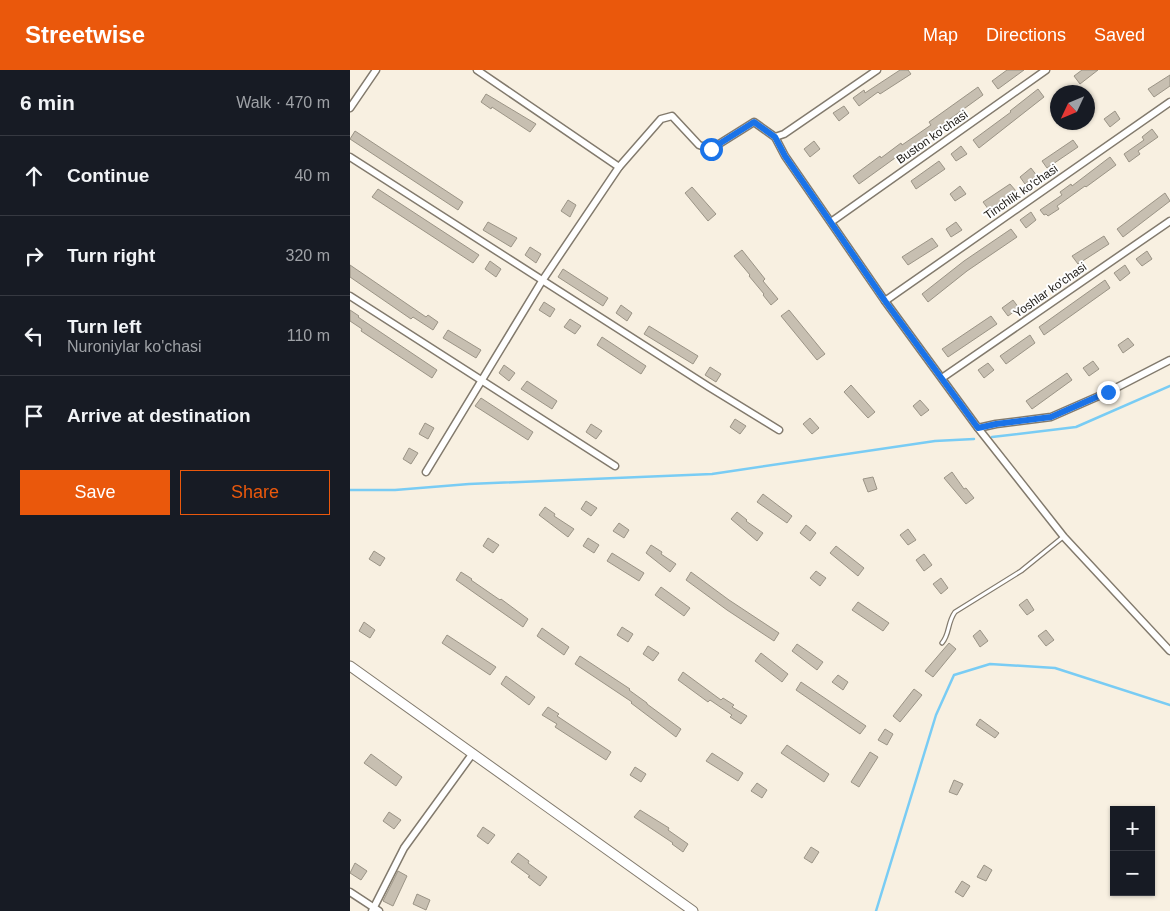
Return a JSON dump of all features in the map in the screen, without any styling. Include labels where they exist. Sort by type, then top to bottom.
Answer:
[{"type":"main road","points":[[350,666],[693,911]]},
{"type":"street","points":[[350,108],[376,70]]},
{"type":"street","points":[[477,70],[619,167]]},
{"type":"street","points":[[775,137],[784,134],[877,70]]},
{"type":"street","name":"Buston ko'chasi","points":[[831,222],[1046,70]]},
{"type":"street","name":"Tinchlik ko'chasi","points":[[885,301],[1170,102]]},
{"type":"street","points":[[426,472],[542,280],[619,167],[661,119],[672,116],[699,145],[711,149],[754,122],[775,137],[785,156],[885,301],[978,428],[1064,537],[1170,651]]},
{"type":"street","points":[[350,157],[708,387],[779,430]]},
{"type":"street","name":"Yoshlar ko'chasi","points":[[942,378],[1170,221]]},
{"type":"street","points":[[350,296],[616,466]]},
{"type":"street","points":[[978,428],[1051,417],[1108,392],[1170,360]]},
{"type":"street","points":[[350,892],[375,910],[404,848],[473,753]]},
{"type":"lane","points":[[942,643],[946,639],[949,620],[955,612],[1021,571],[1064,537]]},
{"type":"building","points":[[900,70],[908,70],[911,74],[880,94],[878,92],[859,106],[853,98],[864,90],[865,93]]},
{"type":"building","points":[[1007,70],[1024,70],[998,89],[992,81]]},
{"type":"building","points":[[1082,70],[1098,70],[1080,84],[1074,76]]},
{"type":"building","points":[[1170,75],[1170,86],[1154,97],[1148,89]]},
{"type":"building","points":[[978,87],[983,95],[925,137],[927,140],[916,147],[915,145],[859,184],[853,176],[880,156],[881,158],[901,143],[902,145],[931,125],[929,122]]},
{"type":"building","points":[[1038,89],[1044,97],[979,148],[973,140]]},
{"type":"building","points":[[486,94],[536,124],[530,132],[492,107],[491,109],[481,102]]},
{"type":"building","points":[[844,106],[849,113],[839,121],[833,113]]},
{"type":"building","points":[[1115,111],[1120,119],[1110,127],[1104,119]]},
{"type":"building","points":[[1152,129],[1158,137],[1138,151],[1140,154],[1129,162],[1124,154],[1144,140],[1142,137]]},
{"type":"building","points":[[355,131],[463,202],[458,210],[350,139]]},
{"type":"building","points":[[1073,140],[1078,147],[1047,168],[1042,161]]},
{"type":"building","points":[[814,141],[820,149],[810,157],[804,149]]},
{"type":"building","points":[[961,146],[967,154],[956,161],[951,154]]},
{"type":"building","points":[[1110,157],[1116,165],[1057,206],[1059,209],[1048,216],[1044,215],[1040,210],[1062,195],[1060,192],[1071,184],[1072,186]]},
{"type":"building","points":[[939,161],[945,169],[916,189],[911,181]]},
{"type":"building","points":[[1031,168],[1037,176],[1025,184],[1020,177]]},
{"type":"building","points":[[1010,184],[1016,191],[989,210],[983,202]]},
{"type":"building","points":[[960,186],[966,194],[955,201],[950,194]]},
{"type":"building","points":[[692,187],[716,214],[708,221],[685,193]]},
{"type":"building","points":[[378,189],[479,255],[473,263],[372,197]]},
{"type":"building","points":[[1165,193],[1170,201],[1123,237],[1117,229]]},
{"type":"building","points":[[568,200],[576,205],[570,217],[561,211]]},
{"type":"building","points":[[1031,212],[1036,220],[1026,228],[1020,220]]},
{"type":"building","points":[[488,222],[517,238],[511,247],[483,230]]},
{"type":"building","points":[[956,222],[962,230],[951,237],[946,229]]},
{"type":"building","points":[[1011,229],[1017,237],[967,271],[928,302],[922,294],[964,261]]},
{"type":"building","points":[[1104,236],[1109,244],[1078,264],[1072,256]]},
{"type":"building","points":[[932,238],[938,246],[908,265],[902,257]]},
{"type":"building","points":[[530,247],[541,254],[536,263],[525,255]]},
{"type":"building","points":[[742,250],[778,299],[771,305],[734,256]]},
{"type":"building","points":[[1147,251],[1152,259],[1142,266],[1136,259]]},
{"type":"building","points":[[490,261],[501,269],[496,277],[485,269]]},
{"type":"building","points":[[350,265],[426,317],[428,315],[438,322],[433,330],[413,317],[411,319],[350,277]]},
{"type":"building","points":[[1125,265],[1130,273],[1120,281],[1114,273]]},
{"type":"building","points":[[563,269],[608,298],[603,306],[558,277]]},
{"type":"building","points":[[1105,280],[1110,288],[1044,335],[1039,327]]},
{"type":"building","points":[[1013,300],[1019,308],[1008,316],[1002,308]]},
{"type":"building","points":[[544,302],[555,309],[550,317],[539,310]]},
{"type":"building","points":[[621,305],[632,313],[627,321],[616,313]]},
{"type":"building","points":[[350,310],[437,370],[432,378],[361,331],[362,329],[350,321]]},
{"type":"building","points":[[789,310],[825,354],[817,360],[781,316]]},
{"type":"building","points":[[991,316],[997,324],[948,357],[942,349]]},
{"type":"building","points":[[570,319],[581,326],[575,334],[564,327]]},
{"type":"building","points":[[649,326],[698,356],[693,364],[644,334]]},
{"type":"building","points":[[448,330],[481,350],[476,358],[443,338]]},
{"type":"building","points":[[1030,335],[1035,343],[1006,364],[1000,356]]},
{"type":"building","points":[[602,337],[646,366],[641,374],[597,345]]},
{"type":"building","points":[[1128,338],[1134,345],[1123,353],[1118,345]]},
{"type":"building","points":[[1093,361],[1099,369],[1089,376],[1083,368]]},
{"type":"building","points":[[988,363],[994,370],[984,378],[978,370]]},
{"type":"building","points":[[504,365],[515,373],[509,381],[499,373]]},
{"type":"building","points":[[710,367],[721,374],[716,382],[705,375]]},
{"type":"building","points":[[1067,373],[1072,380],[1032,409],[1026,401]]},
{"type":"building","points":[[527,381],[557,401],[552,409],[521,389]]},
{"type":"building","points":[[851,385],[875,412],[868,418],[844,392]]},
{"type":"building","points":[[481,398],[533,432],[528,440],[475,406]]},
{"type":"building","points":[[920,400],[929,410],[921,416],[913,406]]},
{"type":"building","points":[[810,418],[819,428],[812,434],[803,424]]},
{"type":"building","points":[[735,419],[746,426],[740,434],[730,427]]},
{"type":"building","points":[[425,423],[434,428],[428,439],[419,434]]},
{"type":"building","points":[[591,424],[602,431],[596,439],[586,432]]},
{"type":"building","points":[[409,448],[418,453],[411,464],[403,459]]},
{"type":"building","points":[[952,472],[964,489],[966,488],[974,498],[966,504],[944,478]]},
{"type":"building","points":[[873,477],[877,489],[868,492],[863,479]]},
{"type":"building","points":[[763,494],[792,516],[787,523],[757,502]]},
{"type":"building","points":[[586,501],[597,508],[591,516],[581,509]]},
{"type":"building","points":[[545,507],[555,514],[554,516],[574,529],[568,537],[539,515]]},
{"type":"building","points":[[737,512],[763,533],[757,541],[731,519]]},
{"type":"building","points":[[619,523],[629,530],[624,538],[613,531]]},
{"type":"building","points":[[806,525],[816,533],[810,541],[800,533]]},
{"type":"building","points":[[908,529],[916,540],[908,545],[900,535]]},
{"type":"building","points":[[488,538],[499,545],[493,553],[483,546]]},
{"type":"building","points":[[588,538],[599,545],[594,553],[583,546]]},
{"type":"building","points":[[651,545],[676,564],[670,572],[646,553]]},
{"type":"building","points":[[836,546],[864,568],[858,576],[830,553]]},
{"type":"building","points":[[374,551],[385,558],[380,566],[369,559]]},
{"type":"building","points":[[612,553],[644,573],[639,581],[607,561]]},
{"type":"building","points":[[924,554],[932,565],[924,571],[916,560]]},
{"type":"building","points":[[816,571],[826,578],[820,586],[810,578]]},
{"type":"building","points":[[461,572],[528,619],[523,627],[456,580]]},
{"type":"building","points":[[691,572],[779,633],[774,641],[686,580]]},
{"type":"building","points":[[941,578],[948,588],[941,594],[933,584]]},
{"type":"building","points":[[661,587],[690,608],[684,616],[655,595]]},
{"type":"building","points":[[1027,599],[1034,610],[1027,615],[1019,605]]},
{"type":"building","points":[[858,602],[889,623],[883,631],[852,610]]},
{"type":"building","points":[[364,622],[375,630],[370,638],[359,631]]},
{"type":"building","points":[[622,627],[633,634],[628,642],[617,635]]},
{"type":"building","points":[[542,628],[569,647],[564,655],[537,636]]},
{"type":"building","points":[[980,630],[988,641],[980,647],[973,636]]},
{"type":"building","points":[[1046,630],[1054,640],[1046,646],[1038,636]]},
{"type":"building","points":[[447,635],[496,667],[490,675],[442,643]]},
{"type":"building","points":[[949,643],[956,649],[933,677],[925,671]]},
{"type":"building","points":[[797,644],[823,662],[817,670],[792,651]]},
{"type":"building","points":[[648,646],[659,653],[653,661],[643,654]]},
{"type":"building","points":[[761,653],[788,674],[782,682],[755,661]]},
{"type":"building","points":[[580,656],[630,689],[681,729],[676,737],[632,702],[575,664]]},
{"type":"building","points":[[683,672],[721,700],[723,698],[734,705],[732,707],[747,716],[741,724],[730,717],[732,715],[710,700],[708,702],[678,680]]},
{"type":"building","points":[[838,675],[848,682],[843,690],[832,682]]},
{"type":"building","points":[[506,676],[535,697],[529,705],[501,684]]},
{"type":"building","points":[[801,682],[866,726],[860,734],[796,690]]},
{"type":"building","points":[[914,689],[922,695],[900,722],[893,716]]},
{"type":"building","points":[[548,707],[559,714],[557,716],[611,752],[606,760],[555,727],[557,724],[542,715]]},
{"type":"building","points":[[980,719],[999,733],[995,738],[976,725]]},
{"type":"building","points":[[885,729],[893,734],[887,745],[878,740]]},
{"type":"building","points":[[787,745],[829,774],[824,782],[781,753]]},
{"type":"building","points":[[870,752],[878,757],[859,787],[851,782]]},
{"type":"building","points":[[712,753],[743,773],[738,781],[706,761]]},
{"type":"building","points":[[371,754],[402,777],[396,786],[364,763]]},
{"type":"building","points":[[635,767],[646,774],[641,782],[630,775]]},
{"type":"building","points":[[954,780],[963,784],[957,795],[949,792]]},
{"type":"building","points":[[757,783],[767,790],[762,798],[751,791]]},
{"type":"building","points":[[640,810],[669,828],[668,830],[688,844],[683,852],[673,843],[634,817]]},
{"type":"building","points":[[389,812],[401,820],[394,829],[383,821]]},
{"type":"building","points":[[483,827],[495,835],[488,844],[477,836]]},
{"type":"building","points":[[811,847],[819,852],[812,863],[804,858]]},
{"type":"building","points":[[518,853],[547,877],[540,886],[511,862]]},
{"type":"building","points":[[355,863],[367,871],[361,880],[350,873]]},
{"type":"building","points":[[984,865],[992,870],[986,881],[977,877]]},
{"type":"building","points":[[398,871],[407,876],[393,906],[383,901]]},
{"type":"building","points":[[962,881],[970,886],[963,897],[955,892]]},
{"type":"building","points":[[417,894],[430,900],[426,910],[413,904]]},
{"type":"waterway","points":[[992,437],[1076,427],[1170,386]]},
{"type":"waterway","points":[[350,490],[395,490],[469,484],[712,474],[935,441],[974,439]]},
{"type":"waterway","points":[[876,911],[936,715],[954,675],[990,664],[1055,668],[1170,705]]},
{"type":"route","points":[[711,149],[754,122],[775,137],[785,156],[885,301],[978,428],[1051,417],[1108,392]]}]
